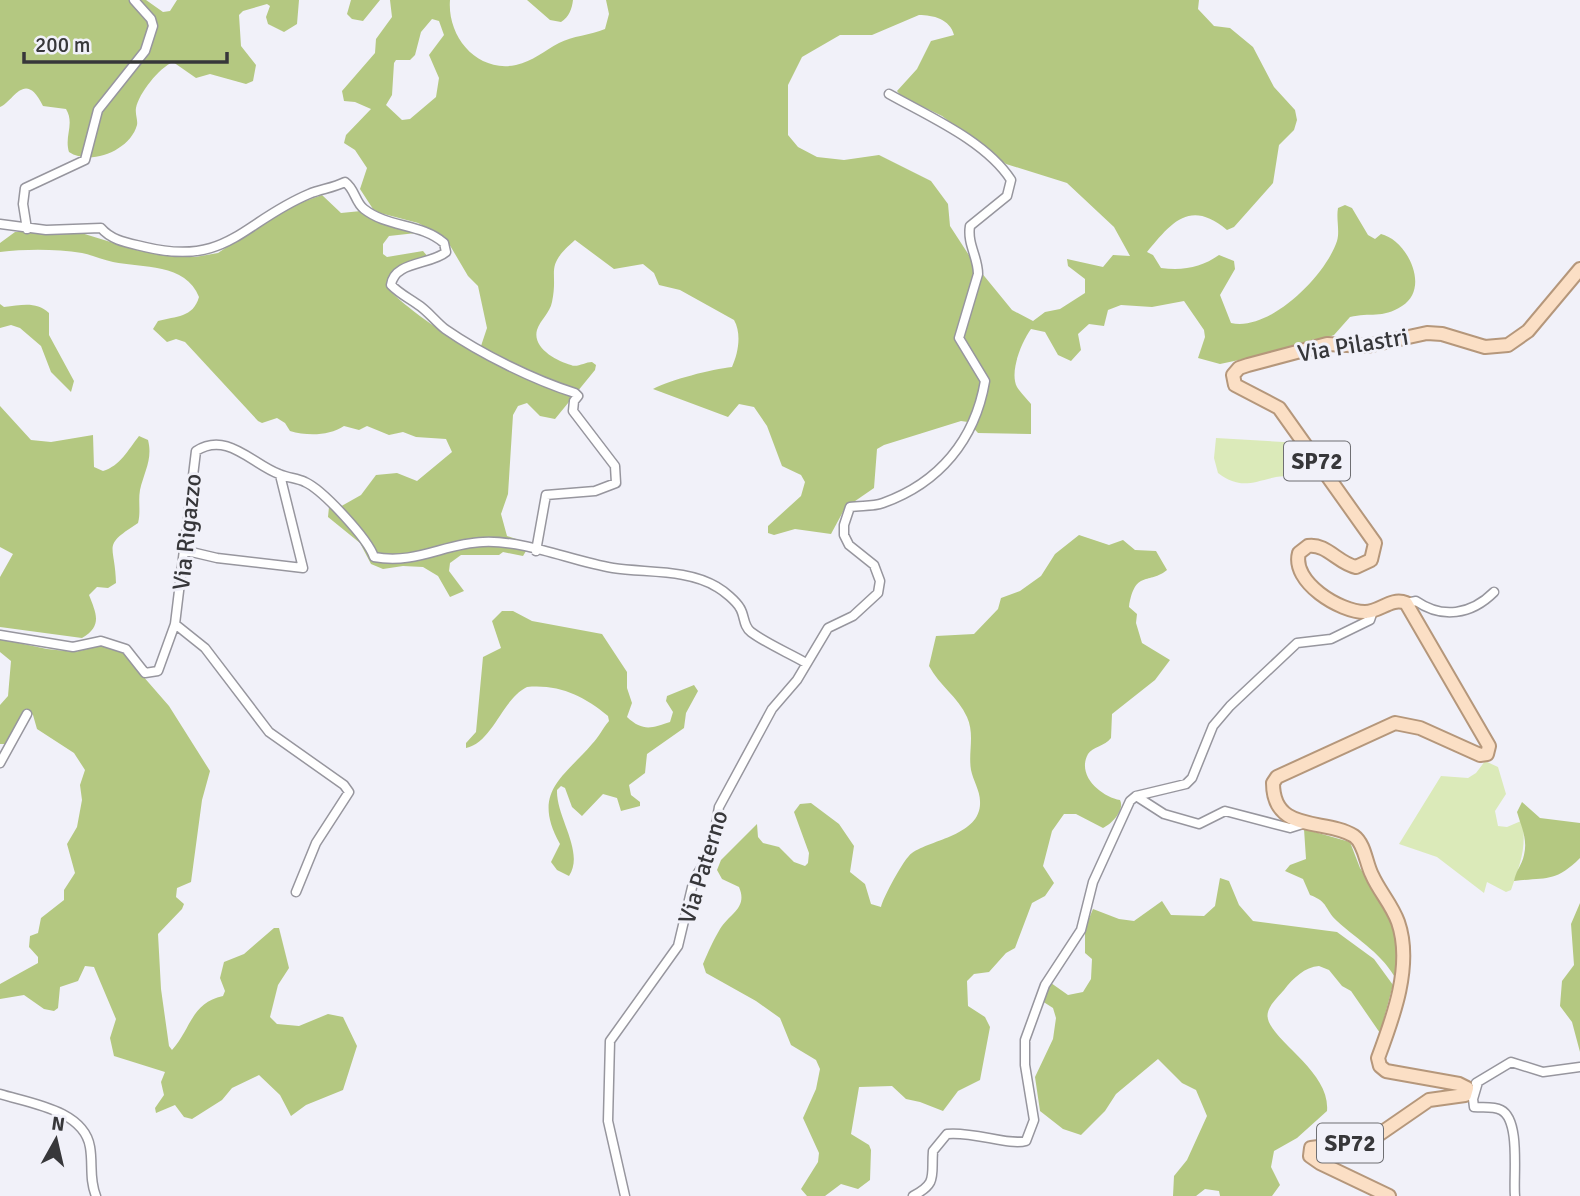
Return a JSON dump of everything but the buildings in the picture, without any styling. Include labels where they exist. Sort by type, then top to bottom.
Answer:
[{"type":"main road","name":"Via Pilastri","points":[[1406,603],[1398,601],[1373,611],[1358,611],[1329,601],[1300,569],[1300,553],[1308,546],[1318,546],[1344,563],[1356,567],[1371,560],[1375,543],[1279,408],[1235,385],[1232,378],[1235,372],[1248,365],[1327,344],[1367,346],[1427,333],[1442,334],[1485,347],[1508,345],[1528,331],[1580,269]]},
{"type":"main road","points":[[1406,603],[1489,746],[1487,754],[1473,753],[1420,728],[1401,723],[1389,725],[1274,780],[1273,788],[1282,811],[1306,823],[1349,834],[1359,840],[1376,883],[1399,923],[1402,958],[1400,987],[1378,1058],[1380,1066],[1387,1071],[1473,1085]]},
{"type":"main road","name":"SP72","points":[[1389,1196],[1320,1163],[1310,1156],[1311,1148],[1371,1140],[1429,1100],[1460,1098],[1473,1085]]},
{"type":"street","points":[[27,229],[23,204],[25,188],[85,160],[98,110],[145,51],[153,26],[151,19],[134,0]]},
{"type":"street","name":"Via Paterno","points":[[625,1196],[608,1121],[610,1041],[678,946],[694,879],[711,853],[719,807],[772,709],[828,628],[861,611],[881,587],[874,565],[849,545],[844,535],[846,513],[850,507],[882,504],[934,477],[973,423],[985,381],[958,338],[978,274],[978,264],[970,244],[970,226],[1007,196],[1011,189],[1011,180],[986,153],[941,121],[888,94]]},
{"type":"street","points":[[0,224],[27,229],[101,228],[108,236],[130,243],[165,252],[198,253],[228,244],[270,214],[310,193],[345,182],[352,187],[364,209],[389,222],[420,228],[435,236],[444,243],[446,252],[401,270],[392,277],[391,285],[401,296],[418,304],[443,327],[465,341],[549,385],[575,393],[578,396],[573,401],[573,411],[615,467],[616,483],[606,489],[546,495],[536,551]]},
{"type":"street","name":"Via Rigazzo","points":[[0,635],[73,647],[101,641],[126,649],[145,673],[153,674],[161,668],[175,624],[196,451],[213,444],[240,450],[280,475],[309,484],[369,543],[374,557],[390,560],[431,555],[459,545],[483,542],[612,568],[669,573],[713,584],[740,608],[749,631],[806,663]]},
{"type":"street","points":[[183,550],[217,558],[303,568],[280,475]]},
{"type":"street","points":[[1406,603],[1416,601],[1441,614],[1458,611],[1488,599],[1494,592]]},
{"type":"street","points":[[913,1196],[929,1188],[933,1179],[933,1151],[947,1134],[975,1133],[1009,1141],[1026,1141],[1034,1121],[1025,1065],[1025,1040],[1045,985],[1081,930],[1093,881],[1125,813],[1136,796],[1186,784],[1192,778],[1213,726],[1297,643],[1331,639],[1370,620],[1373,611]]},
{"type":"street","points":[[175,624],[205,648],[269,732],[344,785],[349,792],[316,843],[296,892]]},
{"type":"street","points":[[0,763],[27,714]]},
{"type":"street","points":[[1136,796],[1164,814],[1199,824],[1225,811],[1290,828],[1306,823]]},
{"type":"street","points":[[1515,1196],[1515,1147],[1510,1122],[1506,1113],[1498,1108],[1474,1107],[1473,1085],[1511,1062],[1544,1072],[1580,1067]]},
{"type":"street","points":[[0,1094],[54,1110],[76,1124],[89,1143],[90,1180],[96,1196]]},
{"type":"green space","points":[[0,0],[146,0],[163,12],[170,11],[177,0],[299,0],[297,24],[284,32],[268,24],[266,17],[270,6],[267,4],[243,11],[239,15],[241,46],[256,65],[253,81],[246,84],[210,74],[196,78],[173,62],[145,88],[136,108],[137,125],[126,142],[108,154],[88,157],[69,152],[70,120],[66,109],[43,106],[37,95],[25,88],[0,107]]},
{"type":"green space","points":[[351,0],[380,0],[363,21],[352,19],[347,14]]},
{"type":"green space","points":[[390,0],[450,0],[450,14],[459,39],[477,58],[502,66],[522,63],[564,41],[605,29],[609,14],[606,0],[1199,0],[1198,9],[1214,26],[1230,28],[1253,47],[1274,87],[1295,110],[1297,120],[1294,130],[1279,145],[1273,183],[1234,227],[1227,230],[1214,221],[1192,215],[1174,224],[1147,252],[1153,255],[1161,268],[1192,267],[1219,255],[1234,261],[1235,269],[1220,295],[1231,323],[1246,323],[1262,319],[1279,310],[1309,284],[1331,255],[1337,241],[1338,208],[1345,205],[1352,208],[1368,235],[1375,239],[1381,234],[1399,245],[1412,266],[1415,288],[1402,306],[1382,314],[1350,317],[1334,335],[1305,346],[1220,364],[1198,358],[1205,337],[1204,330],[1184,301],[1152,307],[1121,305],[1108,310],[1104,326],[1089,324],[1078,334],[1081,350],[1071,361],[1058,355],[1045,332],[1031,329],[1016,365],[1015,381],[1031,404],[1031,434],[978,433],[968,422],[961,421],[884,445],[877,449],[874,488],[845,508],[831,534],[795,529],[774,535],[768,533],[768,526],[801,496],[805,482],[801,475],[782,466],[767,426],[754,407],[739,404],[728,417],[653,389],[691,375],[732,367],[738,344],[738,331],[734,320],[680,290],[659,285],[654,273],[643,264],[614,269],[575,240],[556,263],[552,302],[538,326],[536,337],[542,348],[553,357],[573,366],[592,362],[596,365],[595,370],[555,419],[540,416],[527,403],[518,406],[513,415],[508,494],[501,514],[507,536],[522,541],[526,551],[523,556],[503,552],[499,555],[461,555],[450,563],[449,571],[464,591],[450,597],[438,576],[423,567],[383,569],[371,564],[360,543],[328,517],[329,507],[338,508],[361,495],[376,475],[397,473],[417,481],[452,452],[446,439],[416,437],[403,432],[389,435],[367,426],[359,430],[344,426],[325,433],[304,434],[290,431],[285,423],[277,418],[262,423],[185,342],[176,339],[167,342],[153,329],[158,321],[183,315],[193,309],[199,297],[193,286],[184,278],[162,269],[113,262],[82,253],[41,250],[0,252],[0,243],[15,232],[78,232],[140,251],[195,257],[218,253],[283,209],[322,195],[341,213],[361,211],[416,233],[389,236],[383,244],[383,254],[387,257],[423,251],[429,258],[393,270],[389,277],[390,290],[432,325],[479,352],[487,328],[478,286],[468,276],[445,237],[418,223],[373,209],[360,189],[367,168],[355,150],[344,143],[346,135],[371,109],[355,102],[344,101],[342,91],[375,53],[376,39],[392,17]],"holes":[[[919,15],[940,19],[949,25],[954,35],[931,41],[917,69],[897,91],[901,96],[942,116],[1006,164],[1067,183],[1114,227],[1130,256],[1113,255],[1103,267],[1067,259],[1068,266],[1085,279],[1085,293],[1060,309],[1045,312],[1033,321],[1012,310],[976,266],[950,226],[948,204],[931,181],[879,155],[844,160],[817,157],[798,147],[788,135],[788,85],[802,57],[840,35],[872,35]],[[432,19],[439,21],[444,35],[429,55],[439,78],[436,97],[410,119],[402,120],[386,105],[392,95],[394,63],[396,60],[410,60],[415,55],[421,32]]]},
{"type":"green space","points":[[527,0],[573,0],[570,12],[561,22],[550,20]]},
{"type":"green space","points":[[0,304],[4,307],[34,305],[49,313],[49,335],[74,381],[71,392],[51,372],[41,346],[20,328],[11,325],[0,328]]},
{"type":"green space","points":[[0,406],[31,440],[51,442],[93,435],[94,467],[103,471],[119,461],[139,436],[148,440],[149,459],[140,490],[138,523],[119,537],[113,547],[116,583],[108,588],[97,587],[89,595],[96,619],[93,629],[82,638],[0,627],[0,577],[13,554],[0,547]]},
{"type":"green space","points":[[1216,438],[1300,443],[1321,471],[1310,475],[1282,476],[1247,483],[1233,482],[1218,473],[1214,458]]},
{"type":"green space","points":[[1079,535],[1109,545],[1123,540],[1135,550],[1156,551],[1167,570],[1139,583],[1135,587],[1129,607],[1137,614],[1136,623],[1142,643],[1170,660],[1155,680],[1112,714],[1111,738],[1090,752],[1085,762],[1085,770],[1093,784],[1106,795],[1120,800],[1121,808],[1114,820],[1103,828],[1076,814],[1064,814],[1052,831],[1043,866],[1054,883],[1045,896],[1032,903],[1015,948],[1006,953],[989,972],[974,974],[967,981],[968,1006],[985,1017],[990,1027],[980,1080],[958,1091],[943,1111],[906,1099],[892,1086],[859,1087],[851,1134],[869,1145],[870,1180],[858,1189],[841,1184],[825,1196],[807,1196],[801,1189],[818,1162],[819,1153],[803,1118],[816,1089],[820,1069],[816,1060],[791,1045],[780,1018],[706,973],[703,964],[711,946],[724,923],[737,910],[741,900],[739,887],[722,879],[717,870],[721,860],[757,824],[758,837],[763,843],[779,847],[794,862],[805,866],[809,853],[794,812],[800,804],[811,803],[839,824],[854,846],[850,872],[865,884],[871,904],[881,907],[908,856],[965,829],[973,822],[978,812],[980,797],[970,763],[971,737],[967,717],[929,666],[936,636],[974,634],[998,609],[1001,598],[1020,591],[1041,576],[1055,554]]},
{"type":"green space","points":[[502,611],[513,611],[532,621],[602,634],[627,672],[627,688],[632,703],[627,717],[638,725],[653,727],[670,722],[673,712],[666,701],[667,696],[694,685],[698,691],[686,713],[684,728],[647,754],[645,773],[629,785],[631,795],[640,802],[640,806],[621,811],[617,798],[603,794],[582,816],[572,807],[565,788],[561,786],[557,790],[574,856],[569,876],[557,870],[551,862],[560,844],[552,826],[550,798],[561,777],[597,739],[609,721],[608,716],[570,693],[550,687],[527,687],[511,701],[483,738],[466,748],[466,743],[476,732],[483,657],[501,648],[492,621]]},
{"type":"green space","points":[[0,639],[75,652],[100,646],[122,652],[169,706],[210,771],[202,800],[191,882],[177,888],[176,897],[184,904],[158,934],[161,989],[169,1046],[172,1050],[204,1004],[223,996],[225,991],[220,978],[224,962],[244,954],[274,928],[279,928],[289,968],[278,985],[270,1017],[277,1024],[299,1026],[328,1014],[343,1017],[357,1046],[343,1090],[306,1105],[291,1116],[280,1095],[259,1075],[232,1088],[222,1100],[192,1119],[184,1117],[175,1105],[156,1113],[155,1108],[164,1095],[161,1082],[165,1072],[114,1056],[110,1038],[116,1019],[94,967],[85,966],[78,981],[60,987],[58,1008],[54,1011],[44,1009],[24,995],[0,999],[0,984],[38,963],[38,957],[29,947],[30,936],[38,933],[41,918],[64,900],[64,890],[75,873],[67,844],[77,827],[82,800],[80,785],[85,770],[74,753],[37,729],[33,715],[26,709],[5,744],[0,744],[0,705],[8,696],[11,661],[0,652]]},
{"type":"green space","points":[[1485,761],[1498,767],[1506,794],[1495,811],[1498,826],[1507,827],[1521,821],[1523,826],[1521,859],[1511,890],[1506,892],[1487,882],[1484,893],[1437,857],[1399,844],[1441,776],[1468,778],[1476,773]]},
{"type":"green space","points":[[1522,802],[1540,818],[1580,823],[1580,858],[1564,872],[1550,877],[1514,881],[1525,849],[1524,833],[1517,812]]},
{"type":"green space","points":[[1304,829],[1350,842],[1360,868],[1389,912],[1396,930],[1397,981],[1378,955],[1337,921],[1320,900],[1310,895],[1303,879],[1285,871],[1290,865],[1306,859]]},
{"type":"green space","points":[[1220,878],[1229,881],[1239,905],[1253,921],[1337,932],[1374,959],[1393,985],[1380,1033],[1351,991],[1342,986],[1329,970],[1319,966],[1309,968],[1295,977],[1271,1006],[1268,1012],[1269,1021],[1275,1032],[1318,1081],[1325,1095],[1327,1111],[1297,1138],[1274,1151],[1271,1167],[1280,1185],[1272,1196],[1220,1196],[1219,1191],[1205,1189],[1196,1196],[1173,1196],[1174,1176],[1187,1160],[1207,1116],[1196,1090],[1182,1083],[1158,1059],[1116,1094],[1105,1111],[1081,1135],[1063,1129],[1040,1111],[1035,1077],[1053,1039],[1056,1018],[1053,1008],[1042,1001],[1051,983],[1068,995],[1083,992],[1091,979],[1092,959],[1085,953],[1085,928],[1093,909],[1119,919],[1134,921],[1162,901],[1171,915],[1204,916],[1215,906]]},
{"type":"green space","points":[[1580,903],[1580,1052],[1572,1022],[1560,1006],[1562,981],[1574,965],[1571,924]]}]
